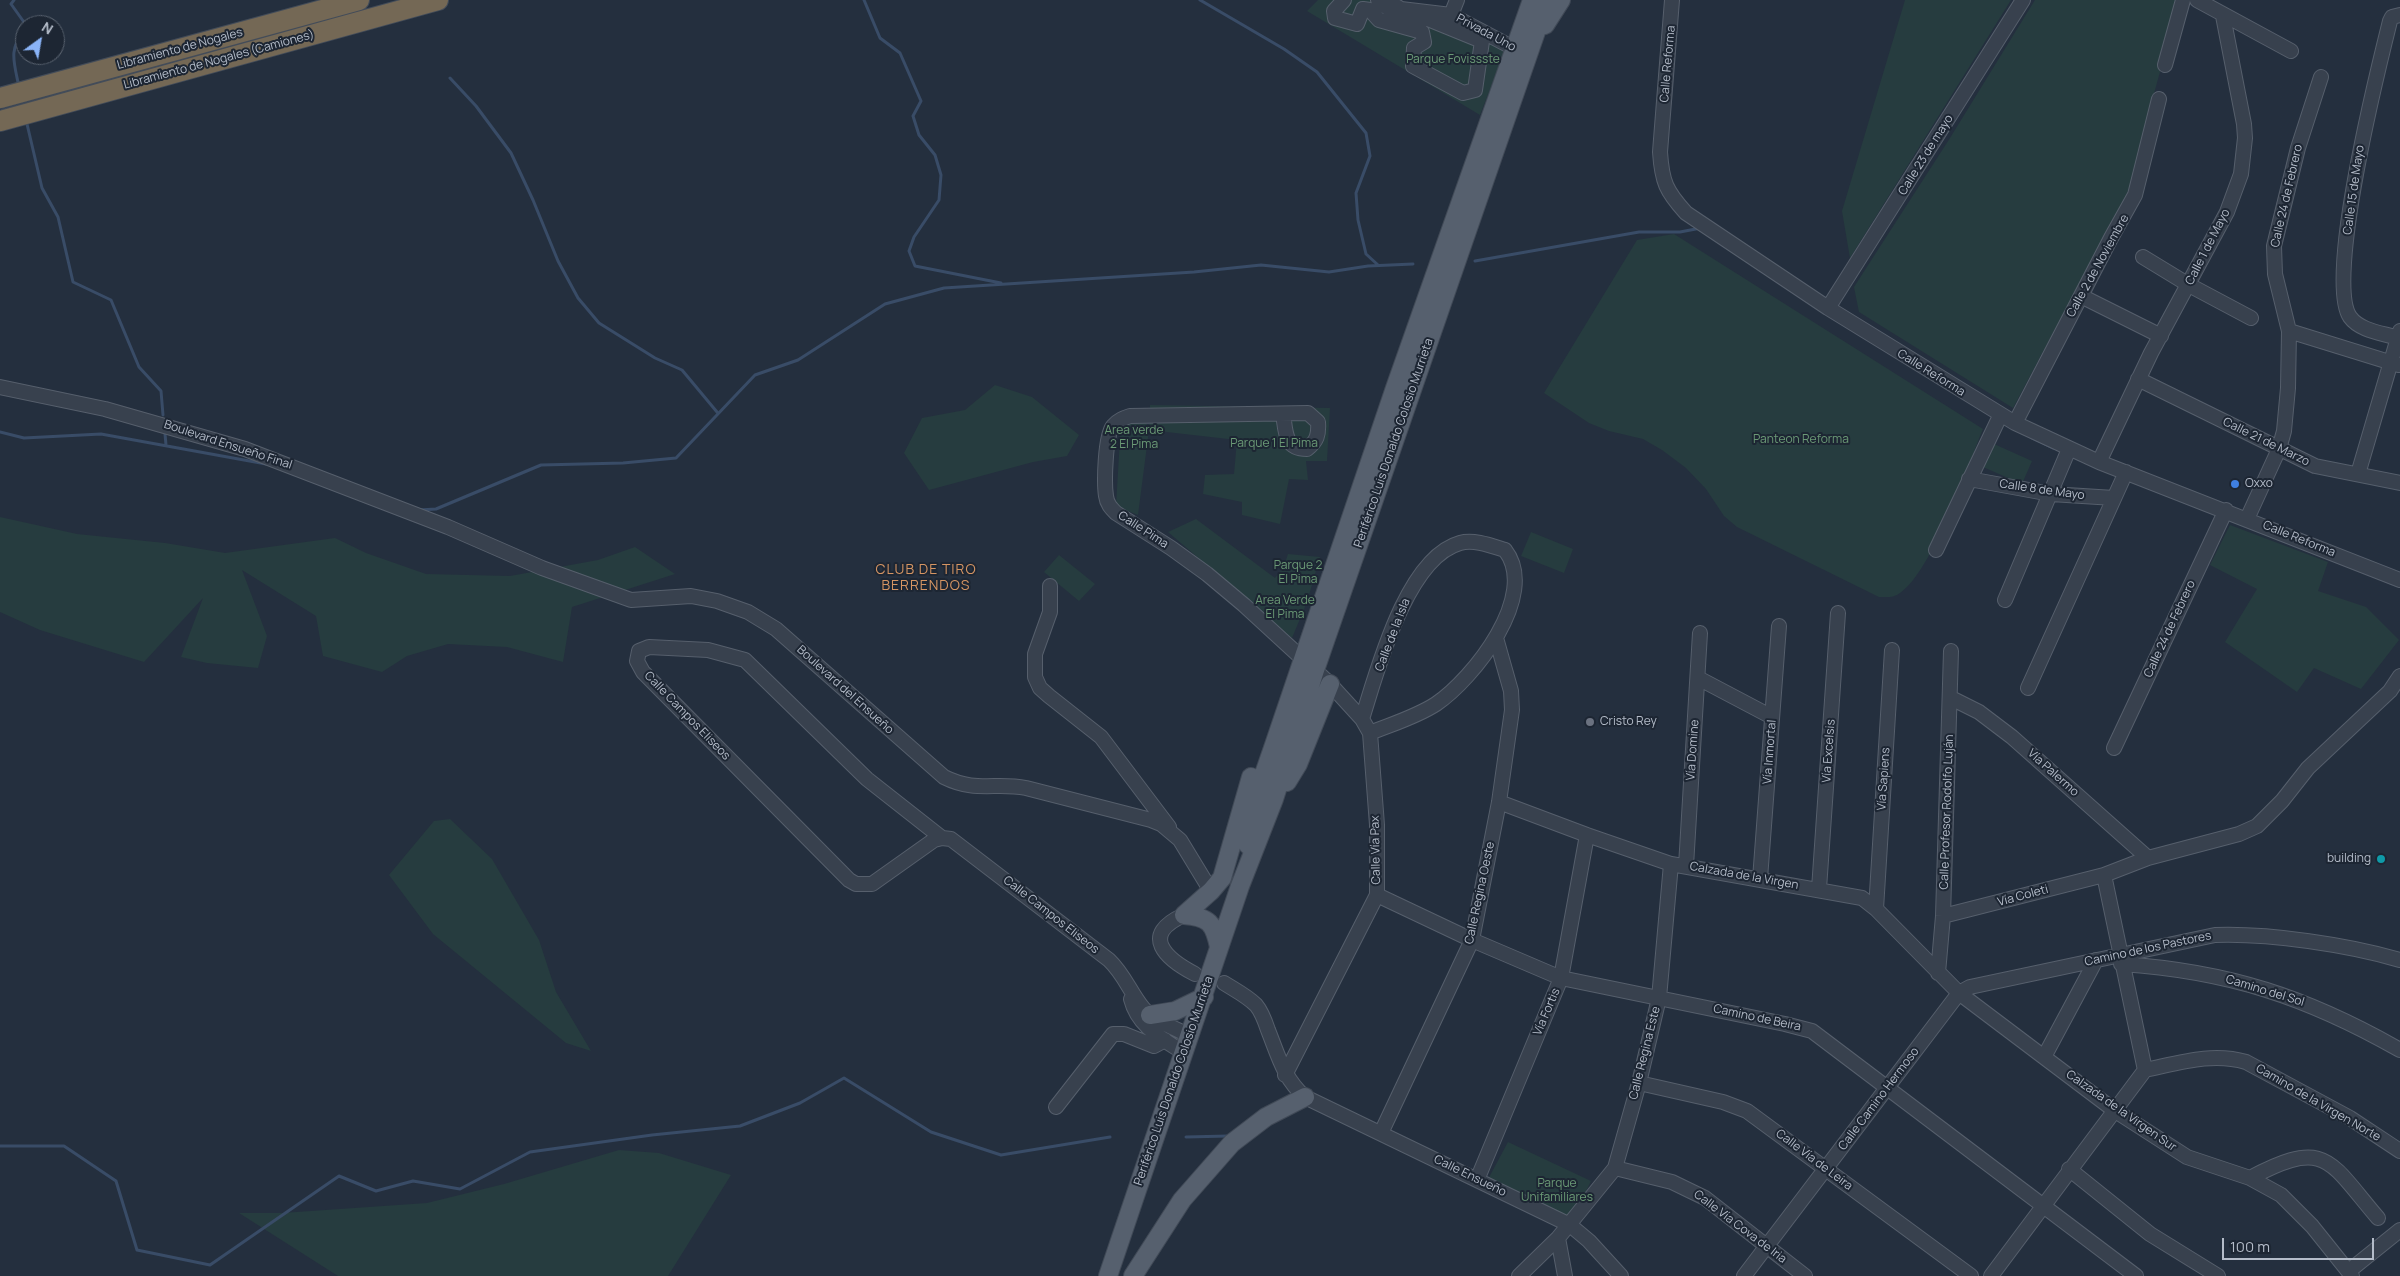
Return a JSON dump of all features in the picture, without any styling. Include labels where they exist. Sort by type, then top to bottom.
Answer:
[{"type":"highway","name":"Libramiento de Nogales","points":[[0,88],[320,0]]},
{"type":"highway","name":"Libramiento de Nogales","points":[[0,98],[359,0]]},
{"type":"highway","points":[[0,112],[406,0]]},
{"type":"highway","name":"Libramiento de Nogales (Camiones)","points":[[0,121],[438,0]]},
{"type":"main road","name":"Periférico Luis Donaldo Colosio Murrieta","points":[[1525,50],[1532,0]]},
{"type":"main road","name":"Periférico Luis Donaldo Colosio Murrieta","points":[[1108,1276],[1204,997],[1309,664],[1525,50],[1547,0]]},
{"type":"main road","points":[[1525,50],[1561,0]]},
{"type":"main road","name":"Periférico Luis Donaldo Colosio Murrieta","points":[[1266,796],[1274,745],[1309,664]]},
{"type":"main road","points":[[1266,796],[1298,764],[1330,684]]},
{"type":"main road","points":[[1184,915],[1220,882],[1226,870],[1255,764],[1261,755],[1274,745]]},
{"type":"main road","points":[[1184,915],[1200,917],[1212,924],[1219,947]]},
{"type":"main road","points":[[1142,1010],[1175,1012],[1204,997]]},
{"type":"main road","points":[[1133,1276],[1182,1200],[1232,1143],[1266,1117],[1305,1097]]},
{"type":"street","points":[[1344,0],[1334,11],[1335,18],[1357,24],[1364,10],[1370,10],[1379,20],[1422,32],[1424,42],[1414,48],[1413,66],[1463,93],[1475,90],[1482,41],[1428,19],[1401,19],[1378,0]]},
{"type":"street","name":"Privada Uno","points":[[1387,0],[1401,9],[1451,15],[1525,50]]},
{"type":"street","points":[[1451,15],[1457,0]]},
{"type":"street","name":"Calle Reforma","points":[[1672,0],[1660,152],[1662,175],[1670,195],[1686,213],[1708,230],[1828,308],[2000,416],[2099,462],[2226,510],[2400,580]]},
{"type":"street","name":"Calle 23 de mayo","points":[[1828,308],[2023,0]]},
{"type":"street","points":[[2165,65],[2183,0]]},
{"type":"street","points":[[2197,0],[2223,16],[2291,51]]},
{"type":"street","name":"Calle 15 de Mayo","points":[[2398,15],[2390,21],[2359,150],[2347,238],[2344,283],[2346,308],[2354,322],[2371,330],[2399,334]]},
{"type":"street","name":"Calle 1 de Mayo","points":[[2099,462],[2138,380],[2227,212],[2237,189],[2243,160],[2244,124],[2223,16]]},
{"type":"street","name":"Calle 24 de Febrero","points":[[2247,519],[2280,449],[2288,388],[2289,331],[2276,274],[2274,246],[2298,148],[2321,77]]},
{"type":"street","name":"Calle 2 de Noviembre","points":[[2014,423],[2135,195],[2159,99]]},
{"type":"street","points":[[2143,257],[2188,285],[2251,318]]},
{"type":"street","points":[[2081,296],[2161,336]]},
{"type":"street","points":[[2289,331],[2396,364]]},
{"type":"street","points":[[2358,474],[2396,364],[2399,334]]},
{"type":"street","name":"Calle 21 de Marzo","points":[[2138,380],[2315,466],[2400,483]]},
{"type":"street","name":"Boulevard Ensueño Final","points":[[0,387],[114,411],[245,449],[448,527]]},
{"type":"street","name":"Calle Pima","points":[[1283,414],[1130,416],[1121,419],[1114,425],[1108,440],[1106,497],[1109,506],[1116,513],[1208,574],[1309,664]]},
{"type":"street","points":[[1936,550],[2000,416]]},
{"type":"street","points":[[2005,600],[2069,449]]},
{"type":"street","points":[[2028,688],[2126,472]]},
{"type":"street","name":"Calle 8 de Mayo","points":[[1970,479],[2051,494],[2114,498]]},
{"type":"street","name":"Calle 24 de Febrero","points":[[2114,748],[2226,510]]},
{"type":"street","name":"Boulevard del Ensueño","points":[[448,527],[542,568],[631,600],[690,596],[717,601],[748,612],[776,629],[944,777],[969,787],[1014,786],[1026,788],[1151,820],[1171,830],[1180,840],[1211,891]]},
{"type":"street","name":"Calle de la Isla","points":[[1362,719],[1406,598],[1431,563],[1444,552],[1461,543],[1482,544],[1505,550],[1510,557],[1514,589],[1509,612],[1496,638],[1465,678],[1436,704],[1370,733]]},
{"type":"street","points":[[1050,586],[1050,612],[1035,654],[1034,677],[1040,688],[1048,696],[1101,737],[1171,830]]},
{"type":"street","name":"Vía Excelsis","points":[[1819,889],[1838,613]]},
{"type":"street","name":"Vía Inmortal","points":[[1760,879],[1779,626]]},
{"type":"street","name":"Vía Domine","points":[[1686,866],[1700,634]]},
{"type":"street","name":"Calle Regina Oeste","points":[[1381,1133],[1472,940],[1499,802],[1512,700],[1496,638]]},
{"type":"street","name":"Calle Campos Eliseos","points":[[942,838],[867,779],[745,660],[708,650],[649,646],[639,651],[637,661],[643,672],[849,880],[856,884],[872,884],[934,840],[942,838],[951,839],[961,844],[1109,960],[1128,984],[1142,1010],[1144,1025],[1184,1053]]},
{"type":"street","name":"Vía Sapiens","points":[[1876,909],[1892,650]]},
{"type":"street","name":"Calle Profesor Rodolfo Luján","points":[[1938,973],[1943,916],[1951,651]]},
{"type":"street","name":"Calle Vía Pax","points":[[1285,1076],[1377,895],[1377,825],[1370,733],[1362,719],[1309,664]]},
{"type":"street","name":"Vía Coleti","points":[[1943,916],[2104,875],[2148,858],[2239,834],[2257,826],[2282,801],[2308,768],[2395,694],[2400,676]]},
{"type":"street","points":[[1698,678],[1772,717]]},
{"type":"street","name":"Vía Palermo","points":[[1951,698],[1979,712],[2012,738],[2148,858]]},
{"type":"street","name":"Calzada de la Virgen","points":[[1499,802],[1587,836],[1671,864],[1856,896],[1876,909],[1959,993]]},
{"type":"street","name":"Vía Fortis","points":[[1477,1180],[1561,978],[1587,836]]},
{"type":"street","name":"Calle Regina Este","points":[[1519,1276],[1570,1225],[1615,1168],[1659,998],[1671,864]]},
{"type":"street","points":[[1991,1276],[2069,1169],[2145,1070],[2120,960],[2104,875]]},
{"type":"street","name":"Camino de Beira","points":[[1377,895],[1472,940],[1561,978],[1800,1027],[1822,1038],[2136,1276]]},
{"type":"street","points":[[1184,915],[1172,920],[1162,930],[1161,944],[1163,951],[1175,963],[1195,974]]},
{"type":"street","name":"Camino de los Pastores","points":[[1959,993],[1978,984],[2096,960],[2120,960],[2184,940],[2232,934],[2348,948],[2400,960]]},
{"type":"street","points":[[2044,1057],[2096,960]]},
{"type":"street","name":"Camino del Sol","points":[[2120,960],[2209,975],[2266,989],[2316,1006],[2400,1050]]},
{"type":"street","points":[[1224,984],[1244,995],[1256,1006],[1264,1019],[1285,1076],[1305,1097]]},
{"type":"street","name":"Calzada de la Virgen Sur","points":[[1959,993],[2114,1110],[2187,1156],[2250,1178],[2281,1195],[2312,1226],[2351,1274]]},
{"type":"street","name":"Calle Camino Hermoso","points":[[1744,1276],[1959,993]]},
{"type":"street","points":[[1142,1010],[1190,1036]]},
{"type":"street","points":[[1056,1107],[1114,1034],[1124,1034],[1154,1046],[1165,1040]]},
{"type":"street","name":"Camino de la Virgen Norte","points":[[2145,1070],[2213,1057],[2228,1057],[2246,1062],[2350,1118],[2400,1152]]},
{"type":"street","name":"Calle Vía de Leira","points":[[1638,1084],[1723,1102],[1747,1111],[1970,1276]]},
{"type":"street","name":"Calle Ensueño","points":[[1305,1097],[1570,1225],[1621,1276]]},
{"type":"street","points":[[2250,1178],[2277,1163],[2317,1156],[2333,1166],[2378,1218]]},
{"type":"street","name":"Calle Vía Cova de Iria","points":[[1615,1168],[1689,1189],[1705,1198],[1805,1276]]},
{"type":"street","points":[[2069,1169],[2150,1234],[2218,1276]]},
{"type":"street","points":[[2351,1274],[2400,1230]]},
{"type":"street","points":[[1558,1238],[1565,1276]]},
{"type":"green space","name":"Parque Fovissste","points":[[1318,0],[1382,0],[1459,24],[1505,51],[1480,115],[1307,11]]},
{"type":"green space","points":[[1905,0],[2011,0],[1850,258],[1842,211]]},
{"type":"green space","points":[[2035,0],[2180,0],[2148,115],[2136,170],[2126,196],[2013,408],[1859,312],[1854,287],[1950,138]]},
{"type":"green space","name":"Panteon Reforma","points":[[1674,234],[1983,429],[1936,542],[1912,581],[1897,595],[1879,597],[1737,527],[1724,516],[1706,489],[1686,468],[1662,450],[1643,439],[1609,431],[1589,423],[1544,393],[1637,240]]},
{"type":"green space","points":[[995,385],[1032,397],[1079,435],[1067,456],[1033,462],[929,490],[904,453],[922,418],[965,410]]},
{"type":"green space","name":"Parque 1 El Pima","points":[[1150,405],[1330,408],[1327,461],[1306,461],[1308,480],[1289,479],[1280,524],[1242,515],[1242,502],[1203,494],[1205,475],[1234,474],[1237,440],[1149,430],[1138,515],[1116,506],[1121,421],[1146,423],[1149,429]]},
{"type":"green space","points":[[1994,444],[2032,461],[2022,484],[1983,467]]},
{"type":"green space","points":[[0,517],[77,534],[165,543],[225,553],[335,538],[366,553],[426,574],[510,576],[598,560],[635,547],[675,574],[572,607],[563,662],[507,647],[448,644],[407,656],[382,672],[323,656],[316,616],[242,570],[267,636],[258,668],[207,663],[181,657],[203,598],[144,662],[40,630],[0,612]]},
{"type":"green space","name":"Area Verde El Pima","points":[[1196,519],[1275,578],[1284,566],[1288,554],[1320,557],[1307,602],[1292,638],[1168,532]]},
{"type":"green space","points":[[2230,525],[2328,562],[2318,591],[2366,607],[2399,640],[2361,689],[2314,668],[2297,692],[2225,642],[2257,589],[2210,565]]},
{"type":"green space","points":[[1531,532],[1573,549],[1564,573],[1521,556]]},
{"type":"green space","points":[[1059,555],[1095,584],[1079,601],[1044,572]]},
{"type":"green space","points":[[450,819],[492,859],[539,940],[556,992],[591,1051],[566,1043],[433,934],[389,875],[434,821]]},
{"type":"green space","name":"Parque Unifamiliares","points":[[1508,1142],[1591,1181],[1570,1224],[1486,1183]]},
{"type":"green space","points":[[619,1150],[659,1153],[731,1175],[668,1276],[338,1276],[239,1213],[282,1213],[427,1203],[504,1184]]},
{"type":"waterway","points":[[14,0],[11,4],[19,15]]},
{"type":"waterway","points":[[864,0],[880,38],[900,53],[921,101],[913,116],[919,135],[935,155],[941,175],[939,200],[914,237],[909,251],[915,266],[1001,283]]},
{"type":"waterway","points":[[1200,0],[1284,49],[1317,72],[1366,133],[1370,156],[1356,193],[1358,220],[1366,254],[1378,265]]},
{"type":"waterway","points":[[15,46],[15,69],[19,87]]},
{"type":"waterway","points":[[450,78],[476,106],[511,153],[558,261],[578,298],[599,323],[655,358],[682,370],[717,412]]},
{"type":"waterway","points":[[27,124],[42,188],[58,217],[73,282],[111,300],[139,367],[161,391],[163,415]]},
{"type":"waterway","points":[[1475,261],[1639,232],[1680,232],[1701,228]]},
{"type":"waterway","points":[[419,510],[436,509],[541,465],[623,463],[676,458],[755,375],[798,360],[885,304],[944,288],[1194,272],[1261,265],[1329,272],[1368,266],[1413,264]]},
{"type":"waterway","points":[[0,432],[24,438],[101,434],[266,464]]},
{"type":"waterway","points":[[165,434],[166,445]]},
{"type":"waterway","points":[[2032,438],[2053,448]]},
{"type":"waterway","points":[[0,1146],[64,1146],[116,1181],[137,1250],[210,1265],[339,1176],[376,1191],[413,1181],[460,1189],[530,1152],[652,1135],[740,1126],[800,1103],[844,1078],[931,1132],[1001,1155],[1110,1137]]},
{"type":"waterway","points":[[1186,1137],[1228,1136]]},
{"type":"place","name":"Oxxo","points":[[2235,484]]},
{"type":"place","name":"Cristo Rey","points":[[1590,722]]},
{"type":"place","name":"building","points":[[2381,859]]},
{"type":"district","name":"CLUB DE TIRO BERRENDOS","points":[[926,578]]},
{"type":"park label","name":"Area verde 2 El Pima","points":[[1134,438]]},
{"type":"park label","name":"Parque 2 El Pima","points":[[1298,573]]}]
